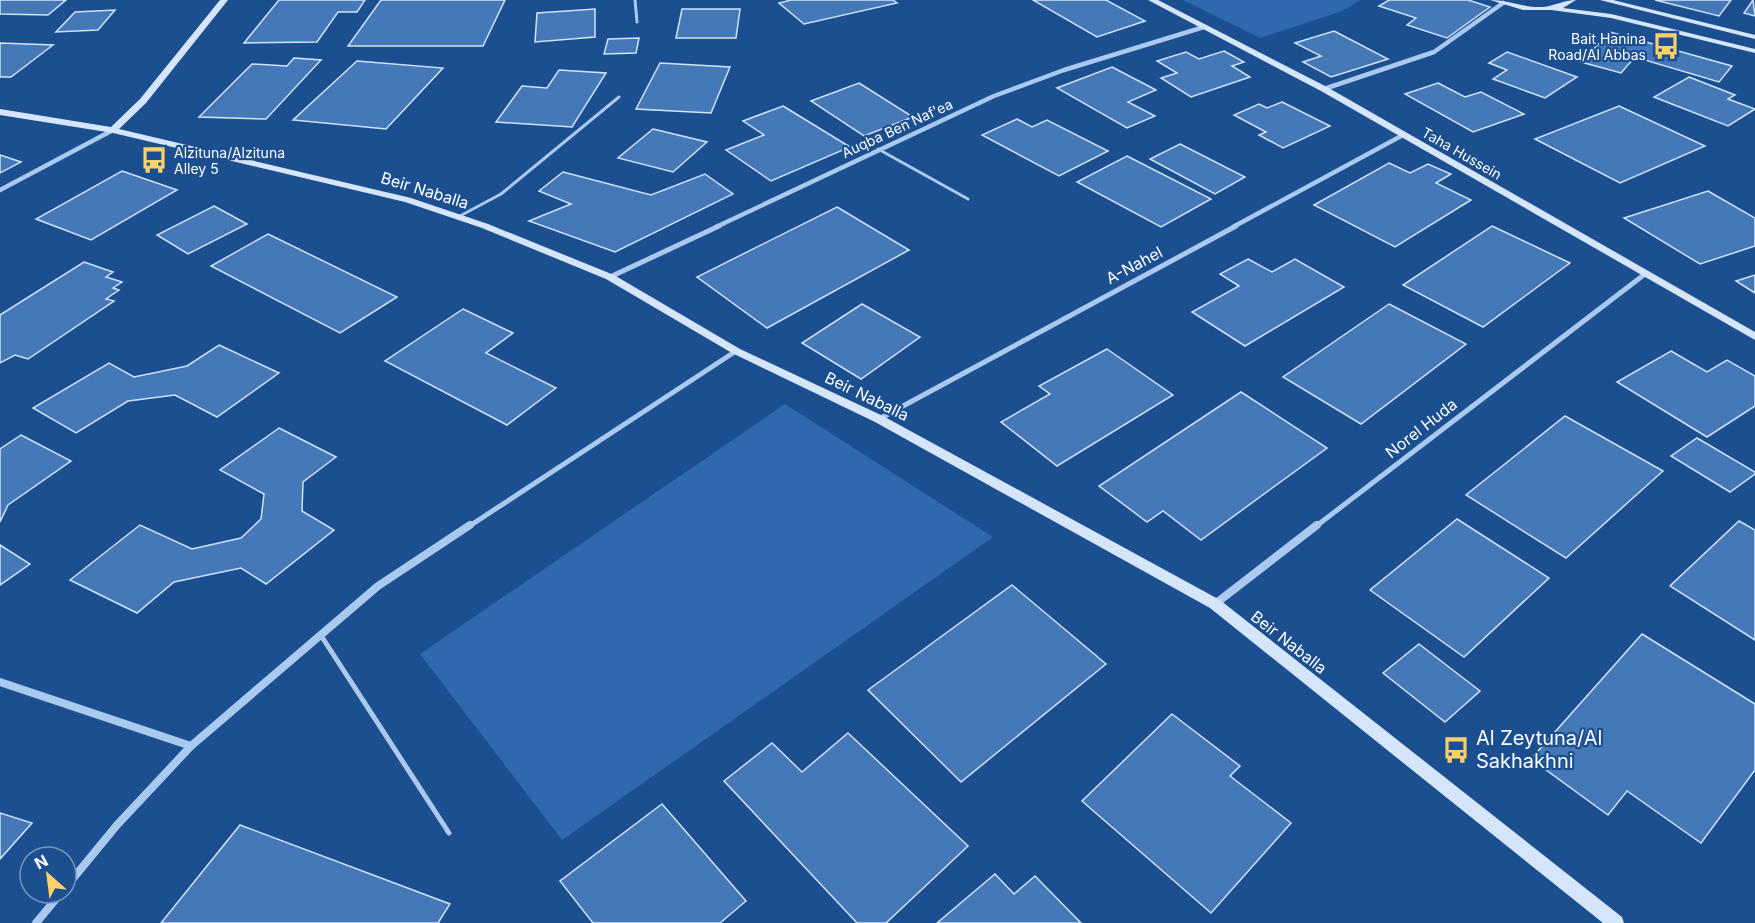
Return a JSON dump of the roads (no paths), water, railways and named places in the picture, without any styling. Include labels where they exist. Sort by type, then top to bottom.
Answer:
[{"type":"street","points":[[0,190],[112,130],[143,101],[224,0]]},
{"type":"street","name":"Taha Hussein","points":[[1152,0],[1324,89],[1755,337]]},
{"type":"street","points":[[1494,0],[1611,16],[1755,51]]},
{"type":"street","points":[[1549,8],[1572,0]]},
{"type":"street","points":[[1604,0],[1755,37]]},
{"type":"street","points":[[1324,89],[1434,52],[1503,3]]},
{"type":"street","name":"Auqba Ben Naf'ea","points":[[610,277],[994,96],[1064,70],[1204,27]]},
{"type":"street","name":"Beir Naballa","points":[[0,112],[112,130],[408,200],[458,217],[610,277],[736,351],[879,419],[1215,604],[1617,923]]},
{"type":"street","name":"A-Nahel","points":[[879,419],[1403,135]]},
{"type":"street","name":"Norel Huda","points":[[1215,604],[1645,274]]},
{"type":"street","points":[[78,872],[117,825],[192,746],[320,633],[378,586],[736,351]]},
{"type":"street","points":[[0,682],[192,746]]},
{"type":"street","points":[[36,923],[51,905]]},
{"type":"lane","points":[[635,0],[637,22]]},
{"type":"lane","points":[[458,217],[501,194],[619,97]]},
{"type":"lane","points":[[878,149],[968,199]]},
{"type":"lane","points":[[320,633],[449,833]]},
{"type":"place","name":"Bait Hanina Road/Al Abbas","points":[[1666,46]]},
{"type":"place","name":"Alzituna/Alzituna Alley 5","points":[[154,160]]},
{"type":"place","name":"Al Zeytuna/Al Sakhakhni","points":[[1456,750]]}]
